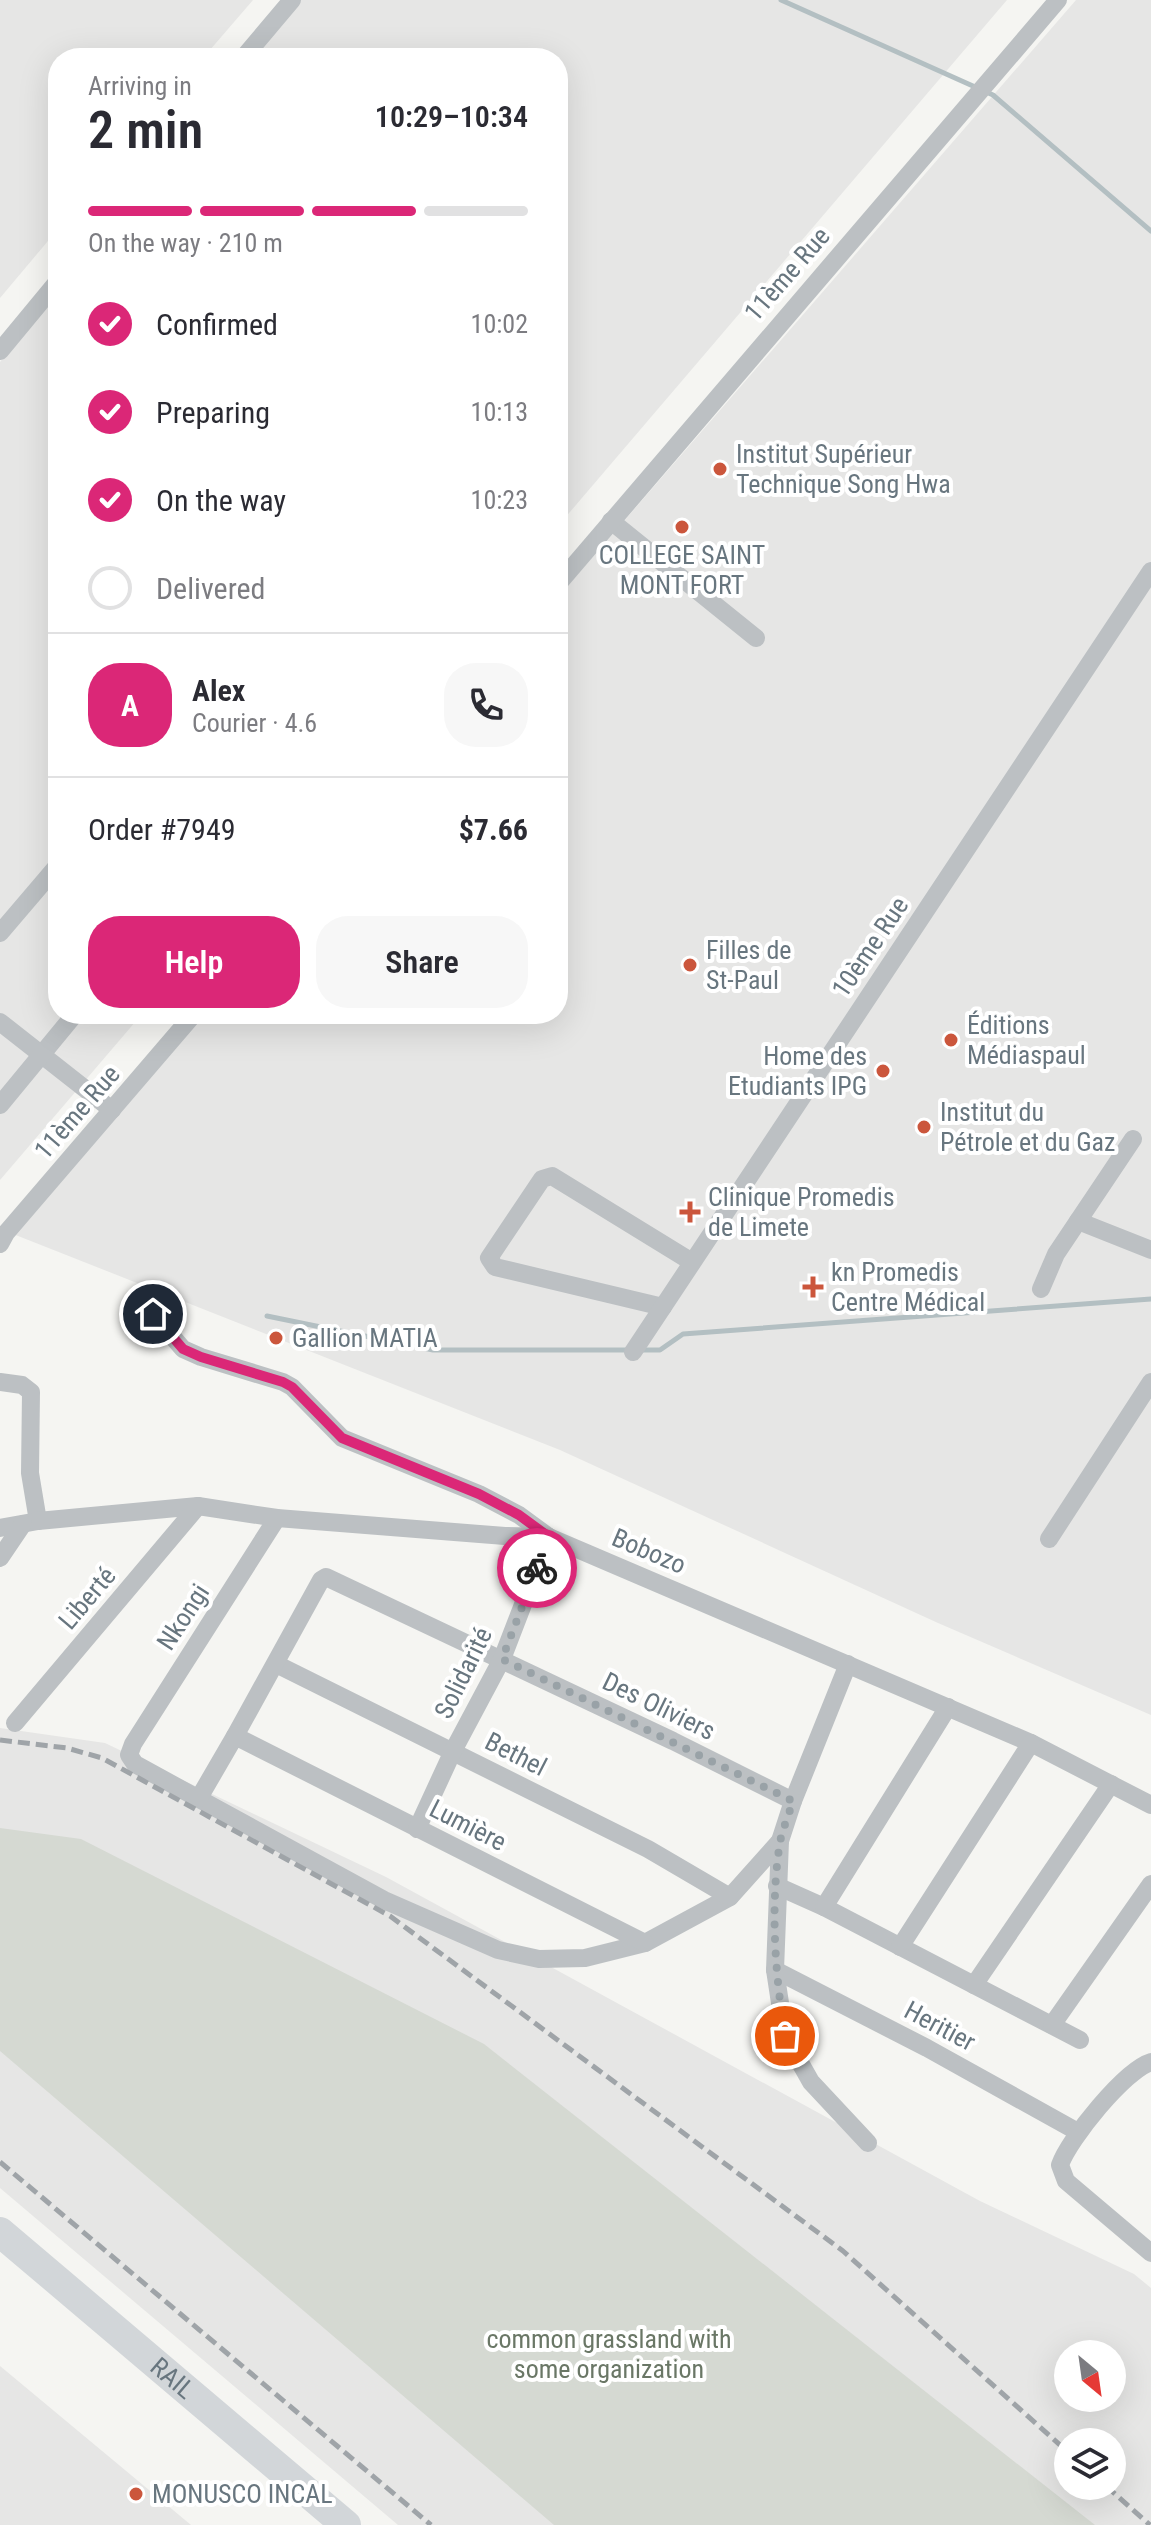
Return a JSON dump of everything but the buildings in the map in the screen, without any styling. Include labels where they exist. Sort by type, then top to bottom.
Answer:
[{"type":"main road","name":"RAIL","points":[[0,2232],[346,2525]]},
{"type":"street","points":[[251,48],[292,0]]},
{"type":"street","name":"11ème Rue","points":[[568,572],[1058,0]]},
{"type":"street","points":[[0,351],[48,293]]},
{"type":"street","points":[[611,521],[756,638]]},
{"type":"street","name":"10ème Rue","points":[[633,1352],[1151,571]]},
{"type":"street","points":[[0,933],[48,877]]},
{"type":"street","points":[[0,1022],[112,1110]]},
{"type":"street","points":[[0,1105],[67,1024]]},
{"type":"street","name":"11ème Rue","points":[[0,1244],[6,1233],[185,1024]]},
{"type":"street","points":[[1041,1289],[1056,1254],[1133,1139]]},
{"type":"street","points":[[663,1307],[495,1267],[489,1258],[542,1179],[552,1176],[692,1262]]},
{"type":"street","points":[[1078,1221],[1151,1250]]},
{"type":"street","name":"Bobozo","points":[[153,1314],[183,1349],[292,1387],[342,1438],[479,1494],[519,1515],[549,1537],[1031,1743],[1151,1805]]},
{"type":"street","points":[[0,1382],[22,1385],[31,1392],[31,1522],[0,1558]]},
{"type":"street","points":[[1049,1539],[1151,1382]]},
{"type":"street","points":[[0,1528],[31,1522],[198,1506],[277,1518],[549,1537]]},
{"type":"street","name":"Liberté","points":[[15,1723],[198,1506]]},
{"type":"street","name":"Nkongi","points":[[199,1798],[135,1764],[129,1755],[133,1744],[277,1518]]},
{"type":"street","name":"Solidarité","points":[[417,1829],[453,1751],[502,1659],[549,1537]]},
{"type":"street","points":[[502,1659],[326,1577],[321,1580],[199,1798],[384,1900],[498,1950],[539,1959],[585,1958],[645,1943],[730,1897],[780,1841]]},
{"type":"street","name":"Des Oliviers","points":[[502,1659],[793,1801]]},
{"type":"street","name":"Bethel","points":[[276,1664],[648,1849],[730,1897]]},
{"type":"street","points":[[848,1664],[780,1841],[775,1970],[785,2036],[811,2082],[868,2143]]},
{"type":"street","points":[[824,1907],[948,1707]]},
{"type":"street","name":"Lumière","points":[[235,1736],[645,1943]]},
{"type":"street","points":[[900,1947],[1031,1743]]},
{"type":"street","points":[[974,1985],[1111,1784]]},
{"type":"street","points":[[1052,2025],[1151,1884]]},
{"type":"street","points":[[777,1886],[824,1907],[1080,2040]]},
{"type":"street","name":"Heritier","points":[[775,1970],[927,2048],[1078,2132]]},
{"type":"street","points":[[1151,2062],[1131,2073],[1078,2132],[1063,2156],[1060,2170],[1066,2181],[1151,2253]]},
{"type":"shaded area","points":[[0,0],[253,0],[212,48],[48,48],[48,241],[0,298]]},
{"type":"shaded area","points":[[301,0],[1007,0],[568,514],[568,48],[261,48]]},
{"type":"shaded area","points":[[1076,0],[1151,0],[1151,1715],[938,1623],[560,1450],[8,1232],[187,1024],[568,1024],[568,585]]},
{"type":"shaded area","points":[[48,304],[48,1024],[133,1024],[0,1180],[0,362]]},
{"type":"shaded area","points":[[0,1728],[105,1743],[386,1877],[980,2201],[1134,2274],[1151,2288],[1151,2525],[398,2525],[0,2188]]},
{"type":"shaded area","points":[[0,2366],[191,2525],[0,2525]]},
{"type":"green space","name":"common grassland with some organization","points":[[0,1828],[81,1839],[484,2044],[1054,2493],[1054,2500],[1063,2500],[1095,2525],[554,2525],[0,2051]]},
{"type":"waterway","points":[[781,0],[993,95],[1151,231]]},
{"type":"waterway","points":[[638,1350],[660,1350],[683,1334],[1151,1299]]},
{"type":"waterway","points":[[267,1316],[433,1350],[628,1350]]},
{"type":"railway","points":[[0,1740],[67,1748],[102,1758],[390,1916],[843,2251],[1054,2439]]},
{"type":"railway","points":[[0,2162],[431,2525]]},
{"type":"railway","points":[[1122,2500],[1150,2525]]},
{"type":"way so far","points":[[537,1568],[502,1659],[793,1801],[780,1841],[777,1886],[775,1970],[785,2036]]},
{"type":"place","name":"Institut Supérieur Technique Song Hwa","points":[[720,469]]},
{"type":"place","name":"COLLEGE SAINT MONT FORT","points":[[682,527]]},
{"type":"place","name":"Filles de St-Paul","points":[[690,965]]},
{"type":"place","name":"Éditions Médiaspaul","points":[[951,1040]]},
{"type":"place","name":"Home des Etudiants IPG","points":[[883,1071]]},
{"type":"place","name":"Institut du Pétrole et du Gaz","points":[[924,1127]]},
{"type":"place","name":"Clinique Promedis de Limete","points":[[690,1212]]},
{"type":"place","name":"kn Promedis Centre Médical","points":[[813,1287]]},
{"type":"place","name":"Gallion MATIA","points":[[276,1338]]},
{"type":"place","name":"MONUSCO INCAL","points":[[136,2494]]},
{"type":"route","points":[[153,1314],[183,1349],[292,1387],[342,1438],[479,1494],[519,1515],[549,1537],[537,1568]]}]
